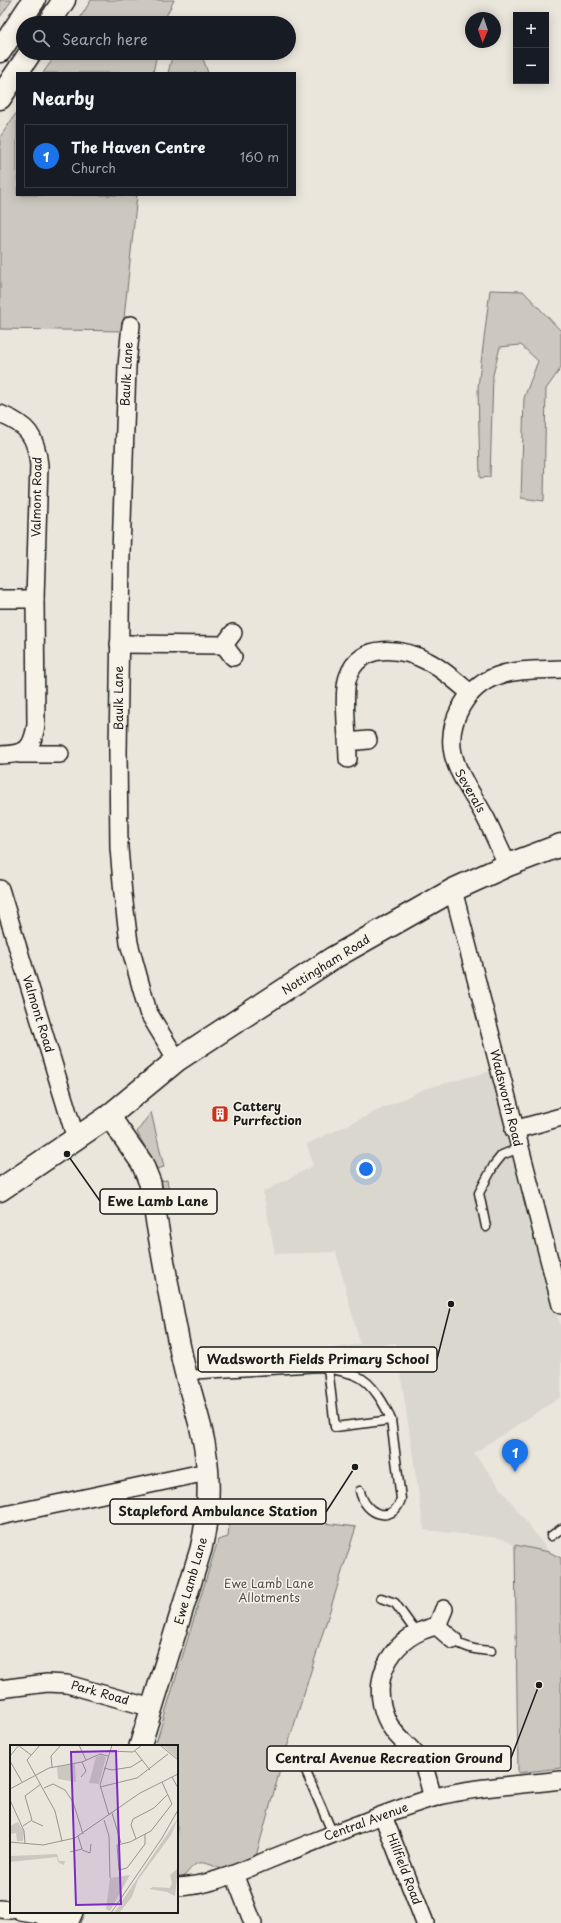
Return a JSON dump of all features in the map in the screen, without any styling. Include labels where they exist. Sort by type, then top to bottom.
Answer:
[{"type":"main road","points":[[23,16],[34,0]]},
{"type":"main road","points":[[54,16],[64,0]]},
{"type":"main road","points":[[0,51],[16,27]]},
{"type":"main road","points":[[17,72],[25,60]]},
{"type":"main road","points":[[0,98],[16,74]]},
{"type":"main road","name":"Nottingham Road","points":[[0,1190],[109,1116],[177,1060],[333,958],[453,890],[508,865],[561,845]]},
{"type":"street","name":"Baulk Lane","points":[[131,325],[126,374],[119,644],[119,848],[129,943],[148,1012],[177,1060]]},
{"type":"street","name":"Valmont Road","points":[[0,414],[14,420],[31,434],[37,451],[39,465],[35,599],[36,725],[31,744],[19,754]]},
{"type":"street","points":[[0,599],[35,599]]},
{"type":"street","points":[[119,644],[230,645]]},
{"type":"street","points":[[348,759],[346,685],[348,676],[357,661],[365,655],[375,650],[390,650],[427,661],[445,672],[470,693]]},
{"type":"street","name":"Severals","points":[[508,865],[485,816],[462,779],[451,747],[452,731],[457,715],[470,693],[484,682],[498,676],[523,671],[561,669]]},
{"type":"street","points":[[348,742],[368,740]]},
{"type":"street","points":[[0,755],[60,754]]},
{"type":"street","name":"Valmont Road","points":[[0,889],[76,1138]]},
{"type":"street","name":"Wadsworth Road","points":[[453,890],[514,1130],[561,1303]]},
{"type":"street","name":"Ewe Lamb Lane","points":[[109,1116],[142,1163],[150,1183],[185,1375],[201,1429],[209,1496],[206,1529],[188,1596],[140,1745]]},
{"type":"street","points":[[514,1130],[561,1117]]},
{"type":"street","points":[[0,1516],[207,1472]]},
{"type":"street","points":[[437,1626],[444,1609]]},
{"type":"street","points":[[432,1798],[421,1761],[395,1734],[386,1718],[380,1698],[382,1678],[391,1655],[401,1642],[416,1632],[437,1626]]},
{"type":"street","points":[[437,1626],[453,1640]]},
{"type":"street","name":"Park Road","points":[[0,1689],[47,1683],[67,1684],[152,1708]]},
{"type":"street","name":"Central Avenue","points":[[178,1886],[204,1884],[234,1874],[333,1834],[432,1798],[466,1791],[561,1780]]},
{"type":"street","name":"Hillfield Road","points":[[383,1816],[425,1923]]},
{"type":"street","points":[[234,1874],[253,1923]]},
{"type":"street","points":[[0,1909],[10,1910]]},
{"type":"street","points":[[29,1913],[69,1918]]},
{"type":"lane","points":[[486,1228],[479,1193],[494,1165],[502,1155],[519,1148]]},
{"type":"lane","points":[[185,1375],[320,1367],[358,1376],[380,1398],[387,1408],[391,1420],[401,1499],[399,1507],[395,1511],[387,1514],[375,1513],[369,1510],[360,1491]]},
{"type":"lane","points":[[328,1368],[335,1427],[391,1420]]},
{"type":"lane","points":[[551,1536],[561,1529]]},
{"type":"lane","points":[[381,1598],[395,1604],[416,1632]]},
{"type":"lane","points":[[453,1640],[464,1647],[476,1650],[491,1651]]},
{"type":"lane","points":[[300,1758],[333,1834]]},
{"type":"shaded area","points":[[495,1070],[512,1150],[547,1292],[561,1325],[561,1397],[474,1453],[549,1552],[515,1545],[500,1538],[424,1530],[396,1343],[306,1356],[197,1364],[196,1361],[301,1353],[360,1344],[336,1252],[275,1254],[263,1192],[313,1166],[307,1144],[424,1089]]},
{"type":"green space","points":[[0,0],[12,0],[0,17]]},
{"type":"green space","points":[[91,0],[174,0],[166,16],[81,16]]},
{"type":"green space","points":[[52,60],[156,60],[153,72],[44,72]]},
{"type":"green space","points":[[171,60],[203,60],[208,72],[168,72]]},
{"type":"green space","points":[[16,113],[16,196],[137,196],[124,318],[125,331],[0,329],[0,137]]},
{"type":"green space","points":[[490,290],[523,291],[561,331],[561,368],[546,389],[544,501],[521,498],[524,398],[538,361],[521,345],[500,347],[493,375],[490,477],[480,478],[478,387]]},
{"type":"green space","points":[[151,1112],[164,1167],[157,1169],[137,1132]]},
{"type":"green space","points":[[167,1180],[172,1208],[166,1209],[161,1181]]},
{"type":"green space","name":"Ewe Lamb Lane Allotments","points":[[220,1517],[316,1522],[356,1527],[280,1770],[256,1856],[221,1869],[204,1863],[196,1864],[184,1877],[178,1878],[178,1745],[155,1745],[218,1540],[228,1537],[229,1526],[220,1521]]},
{"type":"green space","points":[[515,1545],[549,1552],[561,1558],[561,1768],[518,1773]]},
{"type":"place","name":"Cattery Purrfection","points":[[220,1114]]},
{"type":"place","name":"Ewe Lamb Lane","points":[[67,1154]]},
{"type":"place","name":"Wadsworth Fields Primary School","points":[[451,1304]]},
{"type":"place","name":"Stapleford Ambulance Station","points":[[355,1467]]},
{"type":"place","name":"The Haven Centre","points":[[515,1472]]},
{"type":"place","name":"Central Avenue Recreation Ground","points":[[539,1685]]}]
